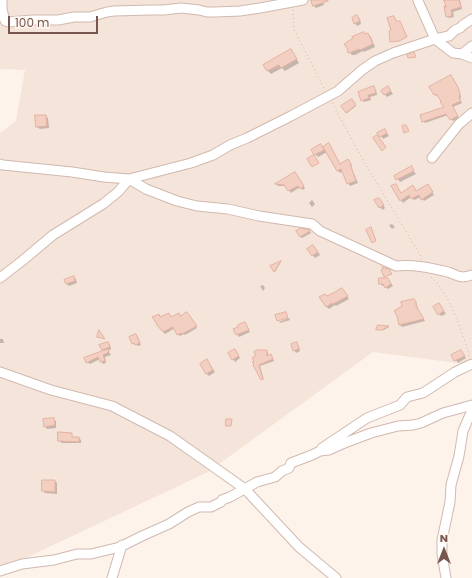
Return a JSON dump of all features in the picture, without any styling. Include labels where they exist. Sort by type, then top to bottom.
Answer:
[{"type":"street","points":[[2,0],[2,9],[5,21],[8,22],[90,17],[114,11],[164,10],[181,8],[207,12],[240,11],[303,0]]},
{"type":"street","points":[[418,0],[418,4],[435,39],[453,53],[462,54],[472,58]]},
{"type":"street","points":[[0,164],[129,179],[191,163],[213,155],[338,91],[375,61],[393,53],[449,36],[455,30],[472,19]]},
{"type":"street","points":[[462,54],[472,46]]},
{"type":"street","points":[[432,158],[459,124],[472,113]]},
{"type":"street","points":[[129,179],[146,189],[197,206],[228,209],[260,216],[312,224],[320,230],[396,266],[420,266],[464,278],[472,275]]},
{"type":"street","points":[[0,278],[18,265],[53,235],[97,208],[118,192],[129,179]]},
{"type":"street","points":[[0,571],[22,564],[54,560],[77,554],[91,554],[122,545],[169,524],[188,512],[199,508],[211,507],[257,482],[275,477],[282,471],[289,468],[291,463],[320,451],[367,418],[400,405],[407,397],[423,393],[455,372],[471,365]]},
{"type":"street","points":[[0,372],[51,390],[112,406],[170,436],[245,489],[299,547],[336,578]]},
{"type":"street","points":[[320,451],[329,450],[382,430],[421,423],[443,412],[472,405]]},
{"type":"street","points":[[446,578],[442,554],[442,540],[450,502],[451,485],[459,456],[463,431],[472,410]]},
{"type":"street","points":[[112,578],[122,545]]},
{"type":"path","points":[[293,2],[294,29],[363,160],[422,258],[420,266]]},
{"type":"path","points":[[432,277],[451,305],[470,353],[471,365]]},
{"type":"shaded area","points":[[0,0],[472,0],[472,365],[373,352],[208,472],[30,556],[0,573],[0,133],[16,121],[25,70],[0,69]]},
{"type":"building","points":[[311,0],[328,0],[328,1],[313,6]]},
{"type":"building","points":[[444,0],[459,0],[461,7],[451,10],[452,16],[446,17]]},
{"type":"building","points":[[357,15],[360,21],[354,24],[352,18]]},
{"type":"building","points":[[394,16],[396,21],[400,21],[407,37],[399,41],[390,42],[389,31],[391,30],[387,18]]},
{"type":"building","points":[[364,32],[365,34],[368,33],[373,44],[360,50],[359,49],[348,53],[344,44],[353,38],[352,37]]},
{"type":"building","points":[[291,49],[297,59],[281,68],[279,65],[267,71],[263,65]]},
{"type":"building","points":[[414,52],[416,57],[408,58],[407,55]]},
{"type":"building","points":[[451,75],[460,93],[459,98],[461,101],[452,105],[458,116],[450,120],[446,114],[422,122],[420,115],[444,107],[436,94],[434,95],[429,87]]},
{"type":"building","points":[[374,86],[376,93],[368,95],[369,98],[361,101],[358,92]]},
{"type":"building","points":[[388,86],[391,91],[384,95],[381,91]]},
{"type":"building","points":[[352,99],[356,105],[346,113],[341,106]]},
{"type":"building","points":[[35,115],[46,115],[47,126],[36,127]]},
{"type":"building","points":[[406,125],[409,131],[404,133],[402,126]]},
{"type":"building","points":[[385,129],[387,133],[380,137],[377,133]]},
{"type":"building","points":[[377,135],[386,147],[382,151],[373,138]]},
{"type":"building","points":[[329,143],[340,164],[348,159],[356,181],[347,184],[341,169],[337,171],[323,147]]},
{"type":"building","points":[[321,144],[324,150],[314,155],[311,150]]},
{"type":"building","points":[[314,155],[319,163],[312,167],[307,159]]},
{"type":"building","points":[[412,166],[414,171],[396,180],[394,176]]},
{"type":"building","points":[[295,172],[304,186],[300,189],[298,186],[288,191],[284,185],[275,184]]},
{"type":"building","points":[[396,184],[401,193],[413,185],[416,191],[428,184],[433,192],[421,200],[419,195],[411,199],[409,195],[400,201],[391,186]]},
{"type":"building","points":[[379,198],[384,205],[379,208],[374,200]]},
{"type":"building","points":[[371,227],[376,241],[372,243],[366,230]]},
{"type":"building","points":[[301,228],[310,231],[300,237],[296,231]]},
{"type":"building","points":[[313,245],[318,252],[312,256],[307,249]]},
{"type":"building","points":[[281,261],[274,272],[270,266]]},
{"type":"building","points":[[382,267],[389,269],[392,274],[384,277],[381,270],[383,269]]},
{"type":"building","points":[[74,276],[75,281],[66,284],[64,280]]},
{"type":"building","points":[[379,278],[388,278],[391,284],[385,288],[383,284],[379,284]]},
{"type":"building","points":[[342,288],[348,296],[326,307],[319,297],[325,294],[327,296]]},
{"type":"building","points":[[414,299],[416,306],[424,319],[399,325],[394,311],[402,306],[401,302]]},
{"type":"building","points":[[439,303],[444,311],[438,315],[433,307]]},
{"type":"building","points":[[187,312],[197,326],[177,335],[173,327],[163,332],[152,317],[159,314],[160,317],[169,313],[171,317],[179,313],[180,316]]},
{"type":"building","points":[[286,312],[288,318],[277,321],[275,315]]},
{"type":"building","points":[[245,322],[249,330],[236,335],[233,329]]},
{"type":"building","points":[[378,325],[389,326],[382,330],[376,330]]},
{"type":"building","points":[[99,330],[105,339],[97,337]]},
{"type":"building","points":[[136,334],[140,343],[135,345],[134,343],[132,344],[129,337]]},
{"type":"building","points":[[108,342],[110,347],[102,350],[99,345]]},
{"type":"building","points":[[297,342],[299,349],[293,351],[291,344]]},
{"type":"building","points":[[108,349],[109,352],[103,355],[105,361],[100,362],[98,357],[86,363],[84,358]]},
{"type":"building","points":[[235,349],[239,356],[232,360],[228,353]]},
{"type":"building","points":[[257,350],[267,350],[267,356],[271,354],[273,359],[259,365],[263,379],[261,380],[252,362],[254,361],[252,358],[256,355],[254,352]]},
{"type":"building","points":[[461,350],[465,356],[454,361],[451,355]]},
{"type":"building","points":[[207,359],[213,370],[206,374],[200,364]]},
{"type":"building","points":[[54,418],[55,425],[44,427],[43,419]]},
{"type":"building","points":[[226,419],[232,419],[231,426],[226,426]]},
{"type":"building","points":[[58,432],[72,433],[72,437],[79,437],[79,442],[58,441]]},
{"type":"building","points":[[42,480],[55,480],[55,492],[42,491]]}]
